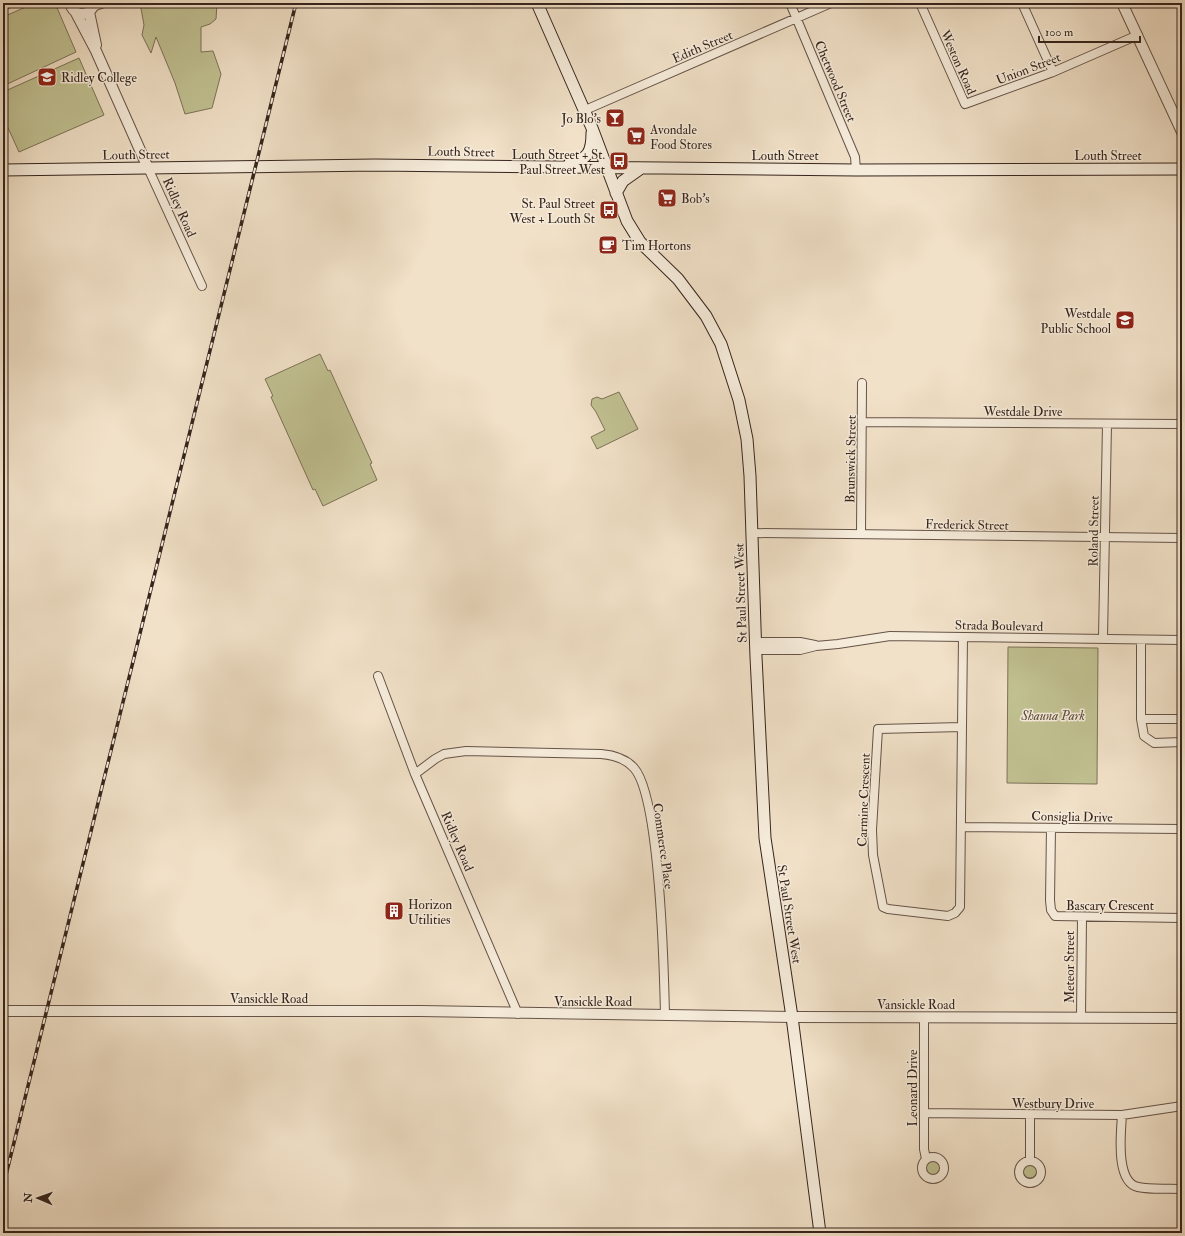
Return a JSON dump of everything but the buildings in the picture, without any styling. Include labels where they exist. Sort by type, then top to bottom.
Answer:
[{"type":"main road","name":"St Paul Street West","points":[[539,4],[583,111],[592,128],[627,221],[640,242],[678,279],[706,316],[721,344],[739,400],[747,439],[765,838],[792,1017],[820,1233]]},
{"type":"main road","points":[[551,167],[582,160],[592,145],[592,128]]},
{"type":"main road","name":"Louth Street","points":[[3,170],[368,165],[856,170],[1182,169]]},
{"type":"main road","points":[[616,193],[623,181],[641,168]]},
{"type":"street","name":"Ridley Road","points":[[70,3],[96,51],[202,286]]},
{"type":"street","name":"Chetwood Street","points":[[790,3],[855,156],[856,170]]},
{"type":"street","name":"Edith Street","points":[[583,111],[831,3]]},
{"type":"street","name":"Weston Road","points":[[920,3],[965,104],[970,103]]},
{"type":"street","points":[[1022,3],[1053,72]]},
{"type":"street","points":[[1122,3],[1182,132]]},
{"type":"street","name":"Ridley Road","points":[[96,6],[96,51]]},
{"type":"street","points":[[76,13],[96,6]]},
{"type":"street","name":"Union Street","points":[[970,103],[1053,72],[1138,35]]},
{"type":"street","name":"Brunswick Street","points":[[861,534],[863,422],[862,383]]},
{"type":"street","name":"Westdale Drive","points":[[863,422],[1182,424]]},
{"type":"street","name":"Roland Street","points":[[1102,638],[1107,424]]},
{"type":"street","name":"Frederick Street","points":[[752,533],[1182,538]]},
{"type":"street","name":"Strada Boulevard","points":[[756,646],[800,650],[816,646],[848,643],[879,637],[1102,638],[1182,640]]},
{"type":"street","name":"Carmine Crescent","points":[[962,727],[878,729],[872,830],[873,855],[883,907],[888,910],[948,916],[955,913],[960,907],[961,900],[963,637]]},
{"type":"street","points":[[1141,640],[1142,719],[1144,736],[1154,743],[1182,742]]},
{"type":"street","name":"Ridley Road","points":[[378,676],[415,774],[518,1014]]},
{"type":"street","points":[[1142,719],[1182,719]]},
{"type":"street","name":"Commerce Place","points":[[415,774],[434,758],[444,754],[466,751],[615,755],[625,760],[635,769],[642,783],[653,830],[664,956],[665,1015]]},
{"type":"street","name":"Consiglia Drive","points":[[961,827],[1182,829]]},
{"type":"street","name":"Bascary Crescent","points":[[1051,828],[1051,910],[1056,916],[1082,918],[1182,918]]},
{"type":"street","name":"Meteor Street","points":[[1081,1017],[1082,918]]},
{"type":"street","name":"Vansickle Road","points":[[3,1011],[420,1011],[518,1014],[792,1017],[1182,1018]]},
{"type":"street","name":"Leonard Drive","points":[[924,1017],[924,1149],[926,1159]]},
{"type":"street","name":"Westbury Drive","points":[[924,1113],[1122,1115],[1182,1106]]},
{"type":"street","points":[[1030,1115],[1030,1160]]},
{"type":"street","points":[[1122,1115],[1121,1164],[1130,1183],[1137,1187],[1182,1189]]},
{"type":"green space","points":[[3,3],[21,3],[3,11]]},
{"type":"green space","points":[[35,3],[55,3],[76,52],[3,86],[3,17]]},
{"type":"green space","points":[[140,3],[217,3],[216,19],[210,24],[201,27],[201,52],[213,51],[221,74],[212,108],[185,114],[175,83],[156,37],[151,53],[142,35],[144,25]]},
{"type":"green space","points":[[79,58],[104,115],[19,152],[3,117],[3,92]]},
{"type":"green space","points":[[320,354],[328,371],[330,370],[372,463],[370,464],[377,480],[323,506],[315,489],[313,490],[271,397],[273,396],[265,379]]},
{"type":"green space","points":[[619,392],[638,429],[597,449],[591,437],[605,430],[591,405],[592,399],[597,397],[602,399]]},
{"type":"green space","name":"Shauna Park","points":[[1008,647],[1098,648],[1097,784],[1007,783]]},
{"type":"green space","points":[[933,1161],[938,1163],[940,1168],[938,1173],[933,1175],[928,1173],[926,1168],[928,1163]]},
{"type":"green space","points":[[1030,1164],[1035,1166],[1037,1171],[1035,1176],[1030,1178],[1025,1176],[1023,1171],[1025,1166]]},
{"type":"railway","points":[[3,1187],[296,3]]},
{"type":"place","name":"Ridley College","points":[[47,77]]},
{"type":"place","name":"Jo Blo's","points":[[615,118]]},
{"type":"place","name":"Avondale Food Stores","points":[[636,136]]},
{"type":"place","name":"Louth Street + St. Paul Street West","points":[[619,161]]},
{"type":"place","name":"Bob's","points":[[667,198]]},
{"type":"place","name":"St. Paul Street West + Louth St","points":[[609,210]]},
{"type":"place","name":"Tim Hortons","points":[[608,245]]},
{"type":"place","name":"Westdale Public School","points":[[1125,320]]},
{"type":"place","name":"Horizon Utilities","points":[[394,911]]}]
